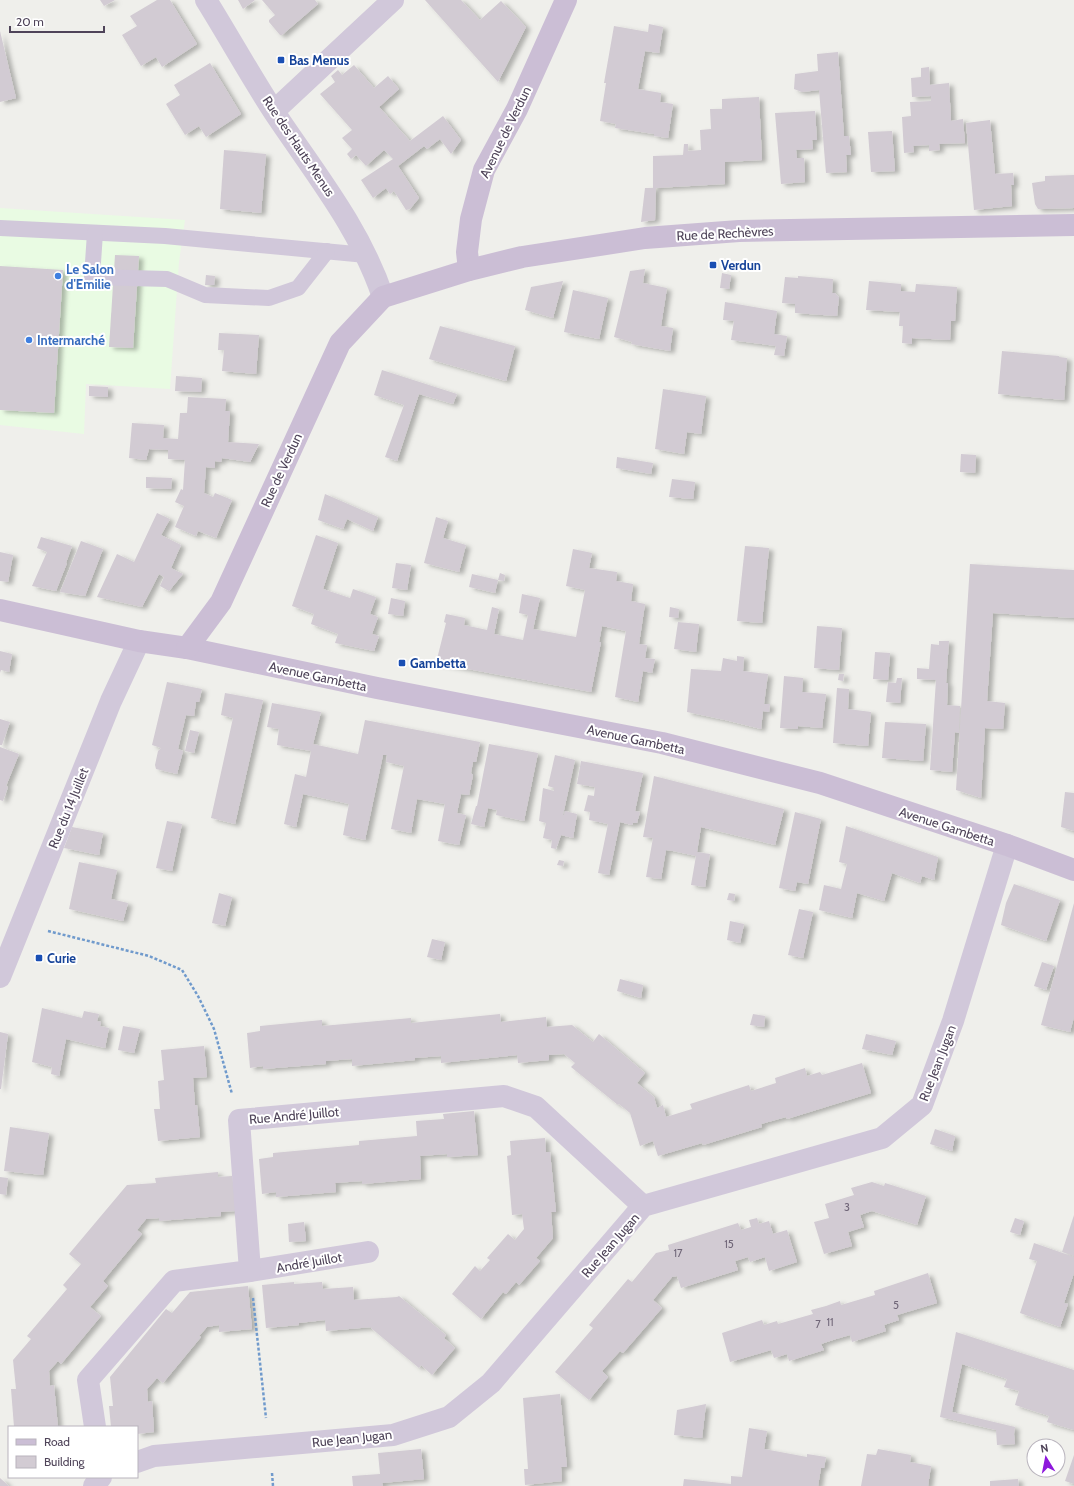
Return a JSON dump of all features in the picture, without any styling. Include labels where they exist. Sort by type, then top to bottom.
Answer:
[{"type":"street","name":"Rue des Hauts Menus","points":[[206,0],[274,111],[327,188],[366,255],[382,297]]},
{"type":"street","points":[[274,111],[393,0]]},
{"type":"street","name":"Avenue de Verdun","points":[[469,270],[467,252],[471,219],[484,170],[517,109],[566,0]]},
{"type":"street","name":"Rue de Rechèvres","points":[[382,297],[469,270],[522,257],[653,237],[739,231],[1074,225]]},
{"type":"street","name":"Rue de Verdun","points":[[187,648],[221,602],[340,343],[382,297]]},
{"type":"street","points":[[0,610],[139,641]]},
{"type":"street","name":"Avenue Gambetta","points":[[139,641],[187,648],[377,688],[662,743],[820,783],[1006,845],[1074,870]]},
{"type":"street","name":"Rue du 14 Juillet","points":[[0,977],[111,701],[139,641]]},
{"type":"street","name":"Rue Jean Jugan","points":[[138,1462],[154,1456],[393,1435],[449,1418],[491,1382],[643,1206],[882,1138],[922,1105],[953,1021],[1006,845]]},
{"type":"street","name":"Rue André Juillot","points":[[250,1272],[239,1120],[504,1096],[536,1107],[643,1206]]},
{"type":"street","name":"André Juillot","points":[[250,1272],[368,1252]]},
{"type":"street","points":[[95,1426],[88,1380],[174,1281],[250,1272]]},
{"type":"street","points":[[94,1486],[100,1478]]},
{"type":"lane","points":[[0,228],[165,236],[366,255]]},
{"type":"lane","points":[[95,233],[92,277],[167,280],[205,295],[269,298],[298,288],[327,251]]},
{"type":"path","points":[[21,925],[149,956],[182,970],[198,996],[214,1029],[239,1120]]},
{"type":"path","points":[[250,1272],[273,1486]]},
{"type":"shaded area","points":[[0,208],[185,220],[179,262],[170,389],[86,384],[84,434],[0,425]]},
{"type":"building","points":[[100,0],[115,0],[104,6]]},
{"type":"building","points":[[157,0],[170,0],[197,44],[162,67],[156,57],[141,66],[122,35],[137,26],[130,16]]},
{"type":"building","points":[[238,0],[255,0],[243,9]]},
{"type":"building","points":[[262,0],[315,0],[318,4],[282,35],[280,35],[269,22],[269,20],[275,15]]},
{"type":"building","points":[[425,0],[461,0],[480,20],[501,1],[526,27],[498,82]]},
{"type":"building","points":[[649,24],[663,27],[659,53],[645,51],[638,89],[661,93],[660,102],[673,104],[668,138],[654,136],[654,134],[615,128],[616,124],[600,121],[606,83],[604,83],[614,26],[648,32]]},
{"type":"building","points":[[0,31],[16,98],[0,102]]},
{"type":"building","points":[[838,52],[844,136],[849,136],[851,155],[846,155],[847,172],[826,173],[819,90],[802,92],[794,89],[795,74],[818,71],[817,54]]},
{"type":"building","points":[[210,63],[241,114],[206,137],[199,126],[185,135],[166,104],[180,95],[174,85]]},
{"type":"building","points":[[354,65],[374,88],[388,76],[399,89],[379,107],[410,141],[443,116],[461,140],[451,154],[440,139],[427,149],[424,146],[398,166],[419,198],[410,209],[406,210],[394,191],[390,194],[386,188],[373,198],[361,180],[393,159],[384,150],[366,166],[356,155],[351,159],[347,154],[352,149],[342,138],[352,130],[320,94],[335,82],[331,76],[338,70],[342,75]]},
{"type":"building","points":[[929,67],[930,85],[949,83],[951,121],[963,119],[965,143],[939,144],[940,150],[929,151],[929,145],[913,146],[914,152],[904,153],[902,117],[911,116],[910,102],[931,101],[931,96],[912,97],[911,78],[921,77],[921,68]]},
{"type":"building","points":[[759,97],[762,160],[725,162],[725,184],[656,188],[655,220],[641,222],[645,188],[653,188],[653,156],[683,155],[684,144],[688,144],[688,151],[701,150],[700,130],[711,129],[710,109],[722,109],[722,99]]},
{"type":"building","points":[[815,111],[817,140],[812,140],[813,149],[796,150],[797,158],[804,158],[805,182],[781,184],[775,113]]},
{"type":"building","points":[[990,120],[995,174],[1013,173],[1014,185],[1011,185],[1012,206],[974,210],[966,123]]},
{"type":"building","points":[[892,131],[895,171],[871,172],[868,132]]},
{"type":"building","points":[[224,150],[266,154],[261,213],[220,209]]},
{"type":"building","points":[[1074,175],[1074,208],[1038,209],[1035,204],[1032,183],[1045,181],[1045,176]]},
{"type":"building","name":"Intermarché","points":[[115,255],[139,256],[133,348],[109,347]]},
{"type":"building","name":"Intermarché","points":[[0,266],[63,270],[54,413],[0,410]]},
{"type":"building","points":[[645,269],[643,283],[667,288],[661,326],[673,328],[670,351],[631,344],[632,342],[614,337],[630,271]]},
{"type":"building","points":[[722,273],[731,275],[729,289],[720,288]]},
{"type":"building","points":[[206,275],[215,276],[214,285],[205,285]]},
{"type":"building","points":[[798,276],[833,279],[832,293],[835,293],[839,297],[837,316],[795,313],[795,304],[782,303],[785,277],[798,278]]},
{"type":"building","points":[[563,281],[553,318],[525,310],[531,287]]},
{"type":"building","points":[[869,281],[901,284],[901,291],[915,292],[916,284],[957,287],[955,321],[951,321],[950,340],[912,338],[912,344],[902,343],[903,326],[899,326],[900,312],[866,310]]},
{"type":"building","points":[[573,290],[608,298],[599,339],[564,332]]},
{"type":"building","points":[[725,302],[777,311],[774,334],[787,336],[784,356],[774,355],[776,346],[731,340],[734,321],[723,320]]},
{"type":"building","points":[[440,326],[515,346],[506,381],[429,359]]},
{"type":"building","points":[[219,333],[259,335],[256,374],[222,371],[224,350],[218,350]]},
{"type":"building","points":[[1002,351],[1067,358],[1064,400],[998,394]]},
{"type":"building","points":[[382,370],[457,394],[453,404],[419,394],[397,461],[385,457],[404,405],[374,395]]},
{"type":"building","points":[[176,376],[202,378],[201,392],[175,391]]},
{"type":"building","points":[[89,386],[108,387],[108,397],[89,396]]},
{"type":"building","points":[[663,389],[706,396],[701,434],[687,432],[684,454],[655,449]]},
{"type":"building","points":[[188,397],[226,399],[225,411],[230,411],[228,442],[259,444],[250,462],[222,458],[221,462],[215,461],[215,468],[206,467],[204,493],[213,497],[215,493],[232,500],[216,538],[198,531],[196,536],[175,527],[184,506],[175,502],[181,489],[183,490],[185,460],[168,459],[168,450],[149,449],[146,460],[129,458],[132,423],[164,425],[163,438],[178,439],[180,413],[187,413]]},
{"type":"building","points":[[961,454],[976,455],[975,473],[960,472]]},
{"type":"building","points":[[617,457],[653,463],[651,474],[616,468]]},
{"type":"building","points":[[146,477],[172,478],[171,489],[146,488]]},
{"type":"building","points":[[672,479],[695,482],[693,499],[669,497]]},
{"type":"building","points":[[325,494],[378,517],[373,531],[347,519],[343,529],[318,520]]},
{"type":"building","points":[[157,513],[170,519],[161,535],[181,545],[171,568],[183,574],[169,591],[160,586],[164,577],[159,574],[142,607],[97,597],[117,554],[134,562]]},
{"type":"building","points":[[436,517],[448,521],[443,538],[466,545],[459,572],[424,563]]},
{"type":"building","points":[[316,535],[338,543],[323,589],[350,598],[353,589],[376,597],[370,614],[378,617],[372,634],[379,636],[374,651],[335,643],[338,634],[311,624],[314,614],[292,606]]},
{"type":"building","points":[[41,537],[72,546],[56,591],[32,586],[47,552],[37,548]]},
{"type":"building","points":[[81,541],[103,549],[85,596],[60,592]]},
{"type":"building","points":[[745,546],[769,548],[762,623],[737,621]]},
{"type":"building","points":[[573,549],[592,553],[589,568],[617,572],[616,581],[633,584],[631,601],[645,604],[639,644],[647,645],[645,658],[655,659],[652,673],[643,671],[638,702],[615,697],[626,631],[602,626],[599,642],[601,642],[591,692],[436,663],[446,623],[444,622],[446,614],[465,618],[464,625],[487,630],[492,607],[499,609],[494,634],[523,640],[528,615],[519,613],[522,594],[540,598],[533,629],[576,637],[585,590],[566,586]]},
{"type":"building","points":[[0,552],[13,555],[8,582],[0,581]]},
{"type":"building","points":[[396,563],[411,565],[407,590],[392,588]]},
{"type":"building","points":[[970,564],[1074,570],[1074,618],[993,613],[987,701],[1005,703],[1003,729],[985,728],[981,798],[956,790]]},
{"type":"building","points":[[500,573],[505,575],[504,581],[498,580]]},
{"type":"building","points":[[472,574],[498,580],[495,593],[469,587]]},
{"type":"building","points":[[391,598],[405,601],[403,616],[388,614]]},
{"type":"building","points":[[670,607],[679,609],[678,618],[669,617]]},
{"type":"building","points":[[678,622],[699,624],[696,652],[674,649]]},
{"type":"building","points":[[817,626],[842,628],[839,670],[814,668]]},
{"type":"building","points":[[939,641],[949,641],[946,683],[948,683],[947,705],[960,706],[959,733],[955,732],[952,772],[930,770],[936,680],[917,679],[917,668],[929,669],[931,644],[939,645]]},
{"type":"building","points":[[0,651],[12,654],[9,672],[1,670],[0,673]]},
{"type":"building","points":[[875,652],[890,653],[888,680],[873,679]]},
{"type":"building","points":[[737,656],[744,657],[743,671],[768,674],[764,704],[770,704],[769,712],[763,711],[761,729],[687,712],[691,669],[721,671],[723,658],[737,661]]},
{"type":"building","points":[[839,674],[844,674],[843,681],[838,680]]},
{"type":"building","points":[[784,676],[803,678],[802,692],[826,694],[822,728],[798,726],[798,729],[780,728]]},
{"type":"building","points":[[897,678],[902,678],[900,703],[886,702],[888,682],[896,683]]},
{"type":"building","points":[[167,682],[202,689],[199,702],[196,702],[194,716],[186,715],[178,749],[183,751],[177,774],[156,769],[155,765],[158,751],[161,748],[152,745]]},
{"type":"building","points":[[837,688],[849,689],[848,709],[871,712],[868,746],[833,743]]},
{"type":"building","points":[[225,693],[263,700],[235,824],[211,818],[233,718],[221,715]]},
{"type":"building","points":[[272,703],[321,712],[313,744],[358,754],[365,720],[480,742],[476,762],[473,762],[471,773],[473,775],[469,795],[461,794],[457,813],[466,815],[459,845],[438,841],[445,804],[417,799],[411,833],[391,829],[404,766],[386,762],[387,755],[383,755],[365,840],[343,835],[349,804],[303,794],[296,827],[284,824],[295,774],[306,777],[311,751],[277,745],[279,729],[267,727]]},
{"type":"building","points":[[0,719],[10,722],[2,745],[0,745]]},
{"type":"building","points":[[885,722],[926,724],[923,761],[882,758]]},
{"type":"building","points":[[190,730],[199,732],[194,753],[185,751]]},
{"type":"building","points":[[489,744],[538,753],[524,821],[496,815],[497,810],[488,808],[484,827],[471,824],[477,806]]},
{"type":"building","points":[[0,747],[19,754],[6,786],[8,787],[3,801],[0,800]]},
{"type":"building","points":[[555,755],[575,760],[563,815],[565,811],[577,814],[573,838],[561,835],[556,849],[551,848],[552,840],[543,838],[546,823],[539,821],[543,788],[554,791],[554,788],[548,786]]},
{"type":"building","points":[[581,761],[643,773],[635,811],[640,812],[637,823],[633,823],[632,825],[620,822],[609,875],[598,873],[608,824],[589,820],[590,812],[584,811],[588,795],[594,796],[595,787],[577,784]]},
{"type":"building","points":[[654,776],[784,809],[775,845],[701,827],[697,852],[710,854],[705,887],[691,885],[696,856],[673,851],[666,850],[661,879],[646,877],[653,838],[643,837]]},
{"type":"building","points":[[1065,792],[1074,793],[1074,831],[1061,827]]},
{"type":"building","points":[[795,812],[821,819],[808,884],[797,882],[795,891],[779,888]]},
{"type":"building","points":[[167,821],[182,824],[172,871],[156,868]]},
{"type":"building","points":[[846,826],[938,857],[934,880],[922,876],[920,883],[892,873],[884,901],[857,893],[852,918],[819,910],[824,885],[841,889],[847,864],[839,862]]},
{"type":"building","points":[[72,827],[103,833],[99,855],[64,848]]},
{"type":"building","points":[[559,860],[564,861],[563,866],[557,865]]},
{"type":"building","points":[[79,862],[117,870],[111,899],[128,903],[123,921],[69,909]]},
{"type":"building","points":[[1014,884],[1060,900],[1046,941],[1001,925],[1006,903]]},
{"type":"building","points":[[219,893],[232,897],[225,926],[212,923]]},
{"type":"building","points":[[729,893],[735,894],[734,901],[727,900]]},
{"type":"building","points":[[1074,903],[1074,1017],[1070,1032],[1041,1025]]},
{"type":"building","points":[[799,909],[813,912],[803,958],[788,955]]},
{"type":"building","points":[[730,921],[744,924],[740,943],[727,940]]},
{"type":"building","points":[[432,939],[445,942],[441,960],[427,957]]},
{"type":"building","points":[[1042,962],[1054,966],[1046,990],[1034,986]]},
{"type":"building","points":[[620,979],[643,985],[641,998],[617,991]]},
{"type":"building","points":[[42,1008],[82,1018],[84,1011],[99,1014],[97,1021],[101,1022],[100,1026],[109,1028],[105,1048],[66,1039],[59,1076],[51,1074],[52,1067],[32,1062]]},
{"type":"building","points":[[500,1014],[501,1022],[546,1017],[547,1027],[572,1025],[593,1042],[599,1034],[645,1073],[637,1083],[654,1097],[657,1108],[663,1105],[666,1117],[692,1109],[690,1104],[749,1085],[751,1091],[776,1083],[775,1078],[805,1068],[807,1076],[820,1072],[822,1075],[862,1063],[871,1093],[787,1119],[786,1117],[761,1124],[762,1127],[703,1145],[702,1143],[658,1156],[653,1141],[640,1146],[630,1113],[571,1067],[575,1063],[564,1054],[549,1055],[549,1060],[518,1063],[517,1055],[441,1063],[441,1056],[352,1066],[352,1059],[326,1061],[326,1064],[263,1069],[263,1066],[250,1068],[247,1033],[260,1031],[260,1026],[322,1020],[322,1026],[411,1018],[411,1023]]},
{"type":"building","points":[[753,1014],[765,1016],[764,1027],[750,1025]]},
{"type":"building","points":[[123,1026],[140,1029],[134,1053],[118,1050]]},
{"type":"building","points":[[0,1032],[8,1034],[1,1089],[0,1089]]},
{"type":"building","points":[[866,1034],[896,1041],[892,1055],[862,1049]]},
{"type":"building","points":[[204,1046],[207,1077],[193,1078],[200,1137],[158,1141],[154,1109],[160,1109],[158,1081],[164,1080],[161,1050]]},
{"type":"building","points":[[474,1111],[478,1155],[447,1157],[447,1154],[420,1156],[421,1179],[362,1184],[362,1181],[335,1183],[336,1192],[276,1197],[276,1192],[262,1194],[259,1159],[273,1157],[273,1153],[359,1145],[359,1141],[417,1136],[416,1121],[444,1119],[443,1114]]},
{"type":"building","points":[[10,1127],[49,1133],[43,1175],[4,1171]]},
{"type":"building","points":[[935,1129],[955,1136],[952,1151],[930,1144]]},
{"type":"building","points":[[545,1138],[546,1152],[550,1152],[556,1212],[551,1212],[553,1238],[536,1258],[540,1261],[519,1285],[516,1282],[506,1294],[503,1292],[481,1319],[452,1294],[475,1266],[480,1271],[490,1260],[487,1258],[508,1234],[515,1240],[524,1229],[522,1214],[512,1215],[507,1156],[511,1155],[510,1141]]},
{"type":"building","points":[[218,1172],[218,1177],[232,1176],[235,1211],[221,1212],[221,1216],[159,1221],[159,1218],[146,1219],[137,1230],[142,1234],[103,1281],[108,1286],[90,1307],[101,1316],[61,1364],[58,1361],[49,1371],[50,1386],[54,1385],[58,1426],[14,1426],[11,1389],[16,1389],[13,1360],[31,1339],[27,1336],[67,1289],[63,1285],[81,1264],[69,1254],[127,1185],[156,1183],[155,1178]]},
{"type":"building","points":[[0,1177],[8,1178],[6,1195],[0,1194]]},
{"type":"building","points":[[872,1182],[884,1186],[885,1183],[926,1196],[917,1225],[872,1211],[860,1215],[864,1227],[848,1232],[852,1246],[824,1254],[814,1222],[829,1218],[825,1204],[854,1195],[851,1188]]},
{"type":"building","points":[[1074,1215],[1074,1256],[1062,1252]]},
{"type":"building","points":[[757,1218],[759,1224],[769,1221],[773,1234],[787,1230],[797,1262],[769,1271],[765,1257],[750,1262],[748,1257],[735,1261],[738,1270],[681,1288],[677,1276],[672,1277],[653,1300],[662,1308],[623,1353],[620,1351],[602,1371],[608,1377],[589,1400],[555,1372],[593,1328],[589,1325],[628,1279],[632,1282],[656,1253],[669,1250],[668,1245],[738,1223],[741,1230],[751,1227],[749,1220]]},
{"type":"building","points":[[1015,1218],[1024,1221],[1020,1235],[1010,1232]]},
{"type":"building","points":[[304,1222],[306,1241],[289,1242],[288,1224]]},
{"type":"building","points":[[1034,1243],[1074,1257],[1074,1273],[1064,1303],[1068,1304],[1060,1327],[1020,1313],[1037,1261],[1029,1259]]},
{"type":"building","points":[[928,1273],[937,1303],[897,1315],[899,1320],[884,1325],[886,1331],[852,1342],[850,1335],[836,1339],[821,1344],[824,1350],[789,1361],[787,1354],[774,1358],[771,1350],[730,1362],[722,1333],[762,1320],[764,1325],[777,1321],[778,1324],[813,1314],[811,1310],[840,1301],[841,1305],[875,1295],[874,1291]]},
{"type":"building","points":[[294,1282],[294,1284],[322,1282],[323,1289],[353,1287],[354,1300],[399,1296],[446,1335],[444,1338],[455,1348],[432,1375],[421,1365],[419,1368],[371,1328],[372,1327],[326,1331],[325,1320],[299,1323],[299,1325],[266,1328],[262,1285]]},
{"type":"building","points":[[248,1286],[252,1329],[219,1332],[219,1325],[207,1327],[199,1336],[201,1337],[163,1383],[157,1378],[147,1389],[148,1402],[152,1401],[154,1432],[138,1434],[138,1426],[111,1426],[109,1406],[113,1406],[110,1377],[166,1309],[172,1313],[190,1292]]},
{"type":"building","points":[[956,1332],[1074,1370],[1074,1430],[1047,1422],[1049,1416],[1015,1405],[1019,1391],[1004,1387],[1007,1379],[962,1364],[952,1412],[1015,1427],[1015,1444],[997,1445],[996,1430],[940,1417]]},
{"type":"building","points":[[560,1394],[567,1467],[561,1467],[562,1481],[525,1485],[524,1469],[528,1469],[523,1398]]},
{"type":"building","points":[[706,1404],[702,1438],[674,1435],[677,1410]]},
{"type":"building","points":[[749,1428],[767,1431],[764,1449],[807,1457],[807,1454],[826,1457],[824,1468],[821,1468],[818,1486],[683,1486],[684,1479],[731,1484],[731,1476],[742,1477]]},
{"type":"building","points":[[421,1449],[424,1479],[382,1483],[383,1486],[353,1486],[352,1476],[380,1474],[378,1453]]},
{"type":"building","points":[[878,1449],[911,1455],[910,1462],[931,1466],[928,1486],[861,1486],[867,1454],[876,1455]]},
{"type":"building","points":[[1074,1455],[1074,1484],[1065,1481]]},
{"type":"building","points":[[0,1478],[9,1486],[0,1486]]},
{"type":"building","points":[[1018,1479],[1019,1486],[990,1486],[990,1481]]},
{"type":"place","name":"Bas Menus","points":[[281,60]]},
{"type":"place","name":"Verdun","points":[[713,265]]},
{"type":"place","name":"Le Salon d'Emilie","points":[[58,276]]},
{"type":"place","name":"Intermarché","points":[[29,340]]},
{"type":"place","name":"Gambetta","points":[[402,663]]},
{"type":"place","name":"Curie","points":[[39,958]]}]
